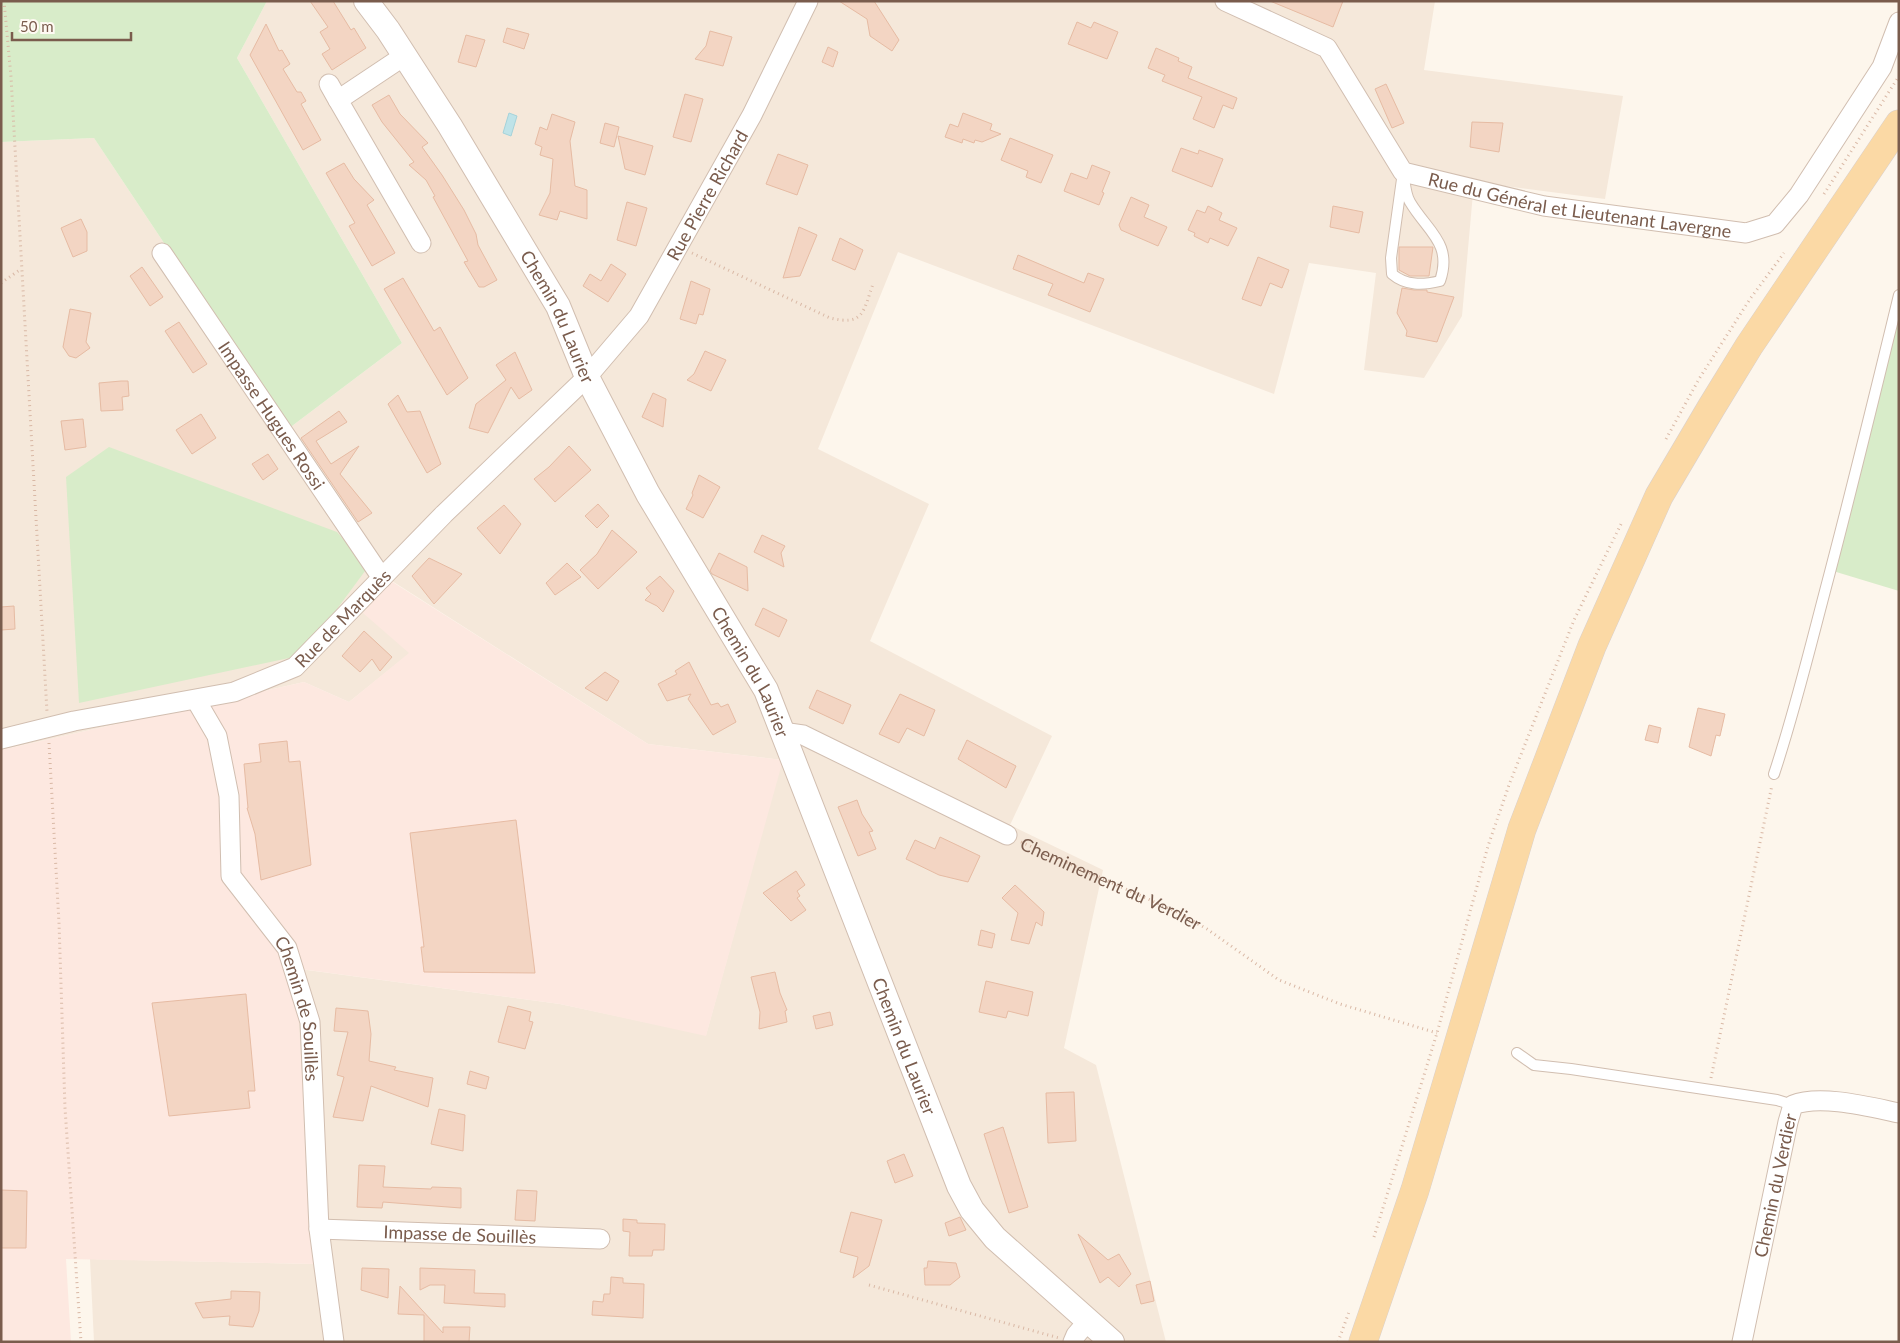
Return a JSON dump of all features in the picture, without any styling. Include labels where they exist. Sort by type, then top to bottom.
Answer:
[{"type":"main road","points":[[1363,1342],[1415,1190],[1522,829],[1592,646],[1660,496],[1711,408],[1749,346],[1899,124]]},
{"type":"street","name":"Chemin du Laurier","points":[[366,1],[450,126],[558,306],[586,377],[648,494],[766,690],[959,1186],[972,1210],[995,1238],[1112,1342]]},
{"type":"street","name":"Rue Pierre Richard","points":[[586,377],[639,316],[752,115],[808,1]]},
{"type":"street","name":"Rue du Général et Lieutenant Lavergne","points":[[1225,1],[1327,48],[1403,172],[1544,206],[1746,232],[1775,224],[1799,195],[1882,67],[1899,22]]},
{"type":"street","points":[[404,56],[334,92],[421,243]]},
{"type":"street","name":"Impasse Hugues Rossi","points":[[162,253],[382,578]]},
{"type":"street","name":"Rue de Marquès","points":[[1,739],[48,727],[234,692],[295,668],[444,514],[586,377]]},
{"type":"street","name":"Chemin de Souillès","points":[[196,700],[217,736],[229,796],[231,876],[287,948],[310,1022],[320,1229],[334,1342]]},
{"type":"street","name":"Cheminement du Verdier","points":[[782,732],[803,735],[1007,835]]},
{"type":"street","name":"Chemin du Verdier","points":[[1742,1342],[1788,1122],[1793,1106],[1803,1101],[1813,1100],[1867,1106],[1899,1113]]},
{"type":"street","name":"Impasse de Souillès","points":[[320,1229],[600,1239]]},
{"type":"street","points":[[1073,1342],[1076,1335],[1088,1321]]},
{"type":"lane","points":[[1403,172],[1409,201],[1443,249],[1444,270],[1440,281],[1409,283],[1399,280],[1392,274],[1391,258],[1403,172]]},
{"type":"lane","points":[[1774,774],[1789,730],[1870,416],[1899,295]]},
{"type":"lane","points":[[1517,1054],[1534,1065],[1777,1100],[1793,1106]]},
{"type":"path","points":[[4,1],[11,77],[59,923],[65,1108],[81,1342]]},
{"type":"path","points":[[678,246],[830,318],[842,321],[855,320],[863,312],[872,284]]},
{"type":"path","points":[[1,282],[22,269]]},
{"type":"path","points":[[1708,1090],[1774,774]]},
{"type":"path","name":"Cheminement du Verdier","points":[[1007,835],[1177,912],[1207,929],[1279,980],[1340,1004],[1437,1033]]},
{"type":"path","points":[[869,1285],[1073,1342]]},
{"type":"shaded area","points":[[267,1],[1435,1],[1424,70],[1623,96],[1605,199],[1474,182],[1462,316],[1424,378],[1364,370],[1376,273],[1309,263],[1274,394],[898,252],[818,449],[929,504],[870,641],[1052,736],[1010,825],[1103,870],[1064,1048],[1096,1065],[1166,1342],[94,1342],[90,1259],[314,1264],[292,968],[560,1004],[706,1035],[782,760],[648,744],[392,581],[410,653],[349,702],[304,682],[1,750],[1,142],[94,138],[288,429],[402,343],[237,58]]},
{"type":"shaded area","points":[[391,581],[648,744],[783,760],[706,1036],[560,1004],[293,968],[296,977],[314,1264],[66,1259],[71,1342],[1,1342],[1,750],[304,682],[349,702],[409,653],[363,613]]},
{"type":"green space","points":[[1,1],[267,1],[237,58],[402,343],[288,429],[94,138],[1,142]]},
{"type":"green space","points":[[1899,315],[1899,591],[1833,571]]},
{"type":"green space","points":[[109,447],[337,532],[368,567],[303,655],[79,703],[66,477]]},
{"type":"water","points":[[509,113],[517,116],[511,136],[503,133]]},
{"type":"building","points":[[310,1],[333,1],[351,30],[354,28],[366,48],[332,70],[322,54],[330,49],[320,32],[328,27]]},
{"type":"building","points":[[839,1],[874,1],[899,40],[892,51],[870,36],[867,19]]},
{"type":"building","points":[[1270,1],[1343,1],[1333,27]]},
{"type":"building","points":[[1077,22],[1091,28],[1094,22],[1118,32],[1107,59],[1068,44]]},
{"type":"building","points":[[266,24],[279,51],[282,50],[290,64],[283,69],[297,92],[301,92],[306,101],[301,104],[321,140],[303,150],[250,55]]},
{"type":"building","points":[[507,28],[529,34],[524,49],[503,42]]},
{"type":"building","points":[[710,31],[732,37],[723,66],[695,59],[706,46]]},
{"type":"building","points":[[466,35],[485,40],[476,67],[458,62]]},
{"type":"building","points":[[828,47],[838,52],[833,67],[822,62]]},
{"type":"building","points":[[1156,48],[1179,58],[1178,61],[1192,67],[1188,78],[1237,98],[1233,109],[1223,105],[1214,128],[1193,119],[1202,97],[1162,81],[1165,75],[1148,68]]},
{"type":"building","points":[[1386,84],[1404,123],[1392,128],[1375,89]]},
{"type":"building","points":[[685,94],[703,99],[691,142],[673,137]]},
{"type":"building","points":[[389,95],[400,114],[428,143],[422,147],[464,210],[476,234],[478,245],[497,280],[484,287],[479,287],[464,262],[468,261],[433,197],[435,196],[426,180],[409,165],[414,162],[382,122],[372,105]]},
{"type":"building","points":[[963,113],[992,124],[990,130],[1001,134],[982,142],[975,140],[974,143],[963,139],[962,143],[945,137],[950,124],[958,127]]},
{"type":"building","points":[[552,114],[575,122],[570,141],[575,186],[587,190],[587,219],[560,211],[557,220],[539,215],[550,193],[553,159],[540,155],[542,147],[535,144],[540,127],[547,130]]},
{"type":"building","points":[[1472,122],[1503,123],[1499,152],[1470,147]]},
{"type":"building","points":[[605,123],[619,127],[614,147],[600,143]]},
{"type":"building","points":[[618,136],[653,146],[645,175],[625,169]]},
{"type":"building","points":[[1010,138],[1053,155],[1041,183],[1026,177],[1028,171],[1001,160]]},
{"type":"building","points":[[1181,148],[1198,154],[1199,150],[1223,159],[1212,187],[1172,171]]},
{"type":"building","points":[[778,154],[808,165],[797,195],[766,184]]},
{"type":"building","points":[[344,163],[354,179],[374,200],[367,205],[395,253],[372,266],[349,226],[355,223],[326,173]]},
{"type":"building","points":[[1092,165],[1110,172],[1099,205],[1064,191],[1071,173],[1087,179]]},
{"type":"building","points":[[1131,197],[1149,205],[1144,217],[1167,227],[1158,246],[1121,230],[1119,225]]},
{"type":"building","points":[[627,202],[647,208],[636,246],[617,240]]},
{"type":"building","points":[[1208,206],[1222,213],[1219,220],[1237,228],[1228,246],[1210,238],[1208,243],[1194,236],[1195,233],[1188,230],[1197,210],[1205,213]]},
{"type":"building","points":[[1333,206],[1363,212],[1359,233],[1330,227]]},
{"type":"building","points":[[81,219],[87,232],[87,251],[73,257],[61,228]]},
{"type":"building","points":[[799,227],[817,235],[800,276],[783,278]]},
{"type":"building","points":[[840,238],[863,250],[855,270],[832,260]]},
{"type":"building","points":[[1399,247],[1433,247],[1429,276],[1410,276],[1399,270]]},
{"type":"building","points":[[1018,255],[1084,283],[1088,273],[1104,279],[1090,312],[1048,295],[1053,284],[1013,269]]},
{"type":"building","points":[[1258,257],[1289,270],[1282,288],[1270,283],[1261,306],[1242,299]]},
{"type":"building","points":[[611,264],[626,274],[608,302],[583,286],[590,274],[601,281]]},
{"type":"building","points":[[142,267],[163,297],[150,306],[130,276]]},
{"type":"building","points":[[403,278],[434,331],[440,327],[468,378],[447,395],[384,289]]},
{"type":"building","points":[[691,281],[710,289],[703,315],[699,314],[696,324],[680,319]]},
{"type":"building","points":[[1402,288],[1427,290],[1427,292],[1454,297],[1437,342],[1406,336],[1407,331],[1397,313]]},
{"type":"building","points":[[70,309],[91,313],[86,342],[90,348],[76,358],[69,356],[63,347]]},
{"type":"building","points":[[179,322],[207,364],[193,373],[165,331]]},
{"type":"building","points":[[705,351],[726,360],[711,391],[687,380],[694,374]]},
{"type":"building","points":[[515,352],[532,390],[519,399],[511,387],[488,433],[469,428],[476,404],[506,380],[496,365]]},
{"type":"building","points":[[128,381],[129,396],[122,397],[123,410],[101,411],[99,383]]},
{"type":"building","points":[[653,393],[666,399],[663,427],[642,417]]},
{"type":"building","points":[[398,395],[407,412],[420,411],[441,464],[427,473],[388,404]]},
{"type":"building","points":[[339,411],[347,422],[316,441],[331,464],[359,446],[340,474],[372,513],[358,522],[301,438]]},
{"type":"building","points":[[201,414],[216,438],[192,454],[176,430]]},
{"type":"building","points":[[83,419],[86,447],[65,450],[61,421]]},
{"type":"building","points":[[569,446],[591,470],[555,502],[534,479],[549,467]]},
{"type":"building","points":[[268,454],[278,469],[263,480],[252,464]]},
{"type":"building","points":[[699,475],[720,487],[703,518],[686,509],[693,495],[692,493]]},
{"type":"building","points":[[598,504],[609,516],[597,528],[585,516]]},
{"type":"building","points":[[504,505],[521,524],[500,554],[477,528]]},
{"type":"building","points":[[612,530],[637,552],[598,589],[580,570],[597,554]]},
{"type":"building","points":[[762,535],[785,546],[781,553],[784,567],[754,552]]},
{"type":"building","points":[[719,553],[747,567],[748,591],[712,574],[710,571]]},
{"type":"building","points":[[429,558],[462,574],[434,604],[412,576]]},
{"type":"building","points":[[567,563],[581,577],[555,595],[546,583]]},
{"type":"building","points":[[660,576],[674,591],[663,612],[657,606],[645,600],[651,594],[646,588]]},
{"type":"building","points":[[14,606],[15,629],[1,630],[1,607]]},
{"type":"building","points":[[763,608],[787,620],[779,637],[755,625]]},
{"type":"building","points":[[364,631],[392,657],[380,671],[372,659],[360,672],[342,656]]},
{"type":"building","points":[[689,662],[711,705],[718,703],[721,707],[728,704],[736,722],[713,735],[688,699],[691,694],[667,701],[658,684],[677,674],[675,671]]},
{"type":"building","points":[[605,672],[619,681],[607,701],[585,688]]},
{"type":"building","points":[[817,690],[851,705],[843,724],[809,708]]},
{"type":"building","points":[[900,694],[935,710],[924,736],[907,728],[899,743],[879,734]]},
{"type":"building","points":[[1698,708],[1725,714],[1720,736],[1716,735],[1711,756],[1689,747]]},
{"type":"building","points":[[1649,725],[1661,728],[1658,743],[1645,740]]},
{"type":"building","points":[[967,740],[1016,766],[1006,788],[958,759]]},
{"type":"building","points":[[287,741],[289,762],[300,761],[311,865],[261,880],[255,834],[247,808],[244,764],[261,762],[259,744]]},
{"type":"building","points":[[857,800],[862,814],[873,831],[869,832],[876,849],[858,856],[838,807]]},
{"type":"building","points":[[516,820],[535,973],[424,972],[421,947],[424,947],[410,833]]},
{"type":"building","points":[[940,837],[980,856],[968,882],[939,875],[906,859],[915,840],[935,849]]},
{"type":"building","points":[[796,871],[805,885],[797,891],[800,896],[797,898],[806,910],[791,921],[763,893]]},
{"type":"building","points":[[1015,885],[1044,912],[1042,926],[1036,922],[1029,944],[1011,940],[1018,913],[1002,898]]},
{"type":"building","points":[[981,930],[995,934],[992,948],[978,945]]},
{"type":"building","points":[[775,972],[780,993],[787,1010],[785,1011],[787,1022],[759,1029],[760,1012],[751,977]]},
{"type":"building","points":[[986,981],[1033,992],[1028,1016],[1008,1011],[1006,1018],[979,1012]]},
{"type":"building","points":[[246,994],[255,1091],[248,1091],[250,1108],[169,1116],[152,1003]]},
{"type":"building","points":[[508,1006],[531,1012],[529,1021],[533,1022],[525,1049],[498,1042]]},
{"type":"building","points":[[336,1008],[368,1011],[371,1034],[369,1061],[396,1067],[394,1070],[433,1078],[428,1107],[371,1086],[363,1121],[333,1117],[344,1077],[337,1075],[348,1032],[334,1031]]},
{"type":"building","points":[[830,1012],[833,1025],[816,1029],[813,1016]]},
{"type":"building","points":[[470,1071],[489,1077],[486,1089],[467,1084]]},
{"type":"building","points":[[1074,1092],[1076,1141],[1048,1143],[1046,1093]]},
{"type":"building","points":[[439,1109],[465,1115],[463,1151],[431,1144]]},
{"type":"building","points":[[1003,1127],[1028,1207],[1009,1213],[984,1134]]},
{"type":"building","points":[[904,1154],[913,1176],[895,1183],[887,1161]]},
{"type":"building","points":[[359,1165],[385,1166],[383,1187],[461,1188],[461,1208],[383,1202],[382,1208],[357,1207]]},
{"type":"building","points":[[1,1190],[27,1191],[26,1248],[1,1248]]},
{"type":"building","points":[[517,1190],[537,1191],[535,1221],[515,1220]]},
{"type":"building","points":[[851,1212],[882,1220],[869,1266],[853,1278],[858,1257],[840,1252]]},
{"type":"building","points":[[960,1217],[966,1230],[949,1236],[945,1223]]},
{"type":"building","points":[[623,1219],[637,1220],[637,1223],[665,1224],[664,1250],[653,1250],[652,1256],[629,1256],[630,1232],[623,1231]]},
{"type":"building","points":[[1078,1234],[1108,1260],[1119,1254],[1131,1274],[1119,1287],[1108,1277],[1100,1283]]},
{"type":"building","points":[[928,1261],[956,1263],[960,1277],[950,1285],[925,1285],[924,1268],[927,1268]]},
{"type":"building","points":[[362,1268],[389,1269],[388,1298],[361,1290]]},
{"type":"building","points":[[420,1268],[475,1270],[474,1293],[505,1294],[505,1307],[444,1303],[445,1285],[430,1285],[420,1290]]},
{"type":"building","points":[[611,1277],[623,1278],[623,1283],[644,1284],[643,1318],[592,1315],[593,1301],[603,1302],[604,1294],[610,1294]]},
{"type":"building","points":[[1150,1281],[1154,1301],[1141,1304],[1136,1285]]},
{"type":"building","points":[[400,1286],[443,1333],[443,1327],[470,1327],[469,1342],[424,1342],[424,1315],[398,1314]]},
{"type":"building","points":[[231,1291],[260,1292],[259,1311],[253,1327],[229,1325],[230,1316],[203,1318],[195,1303],[231,1299]]}]
